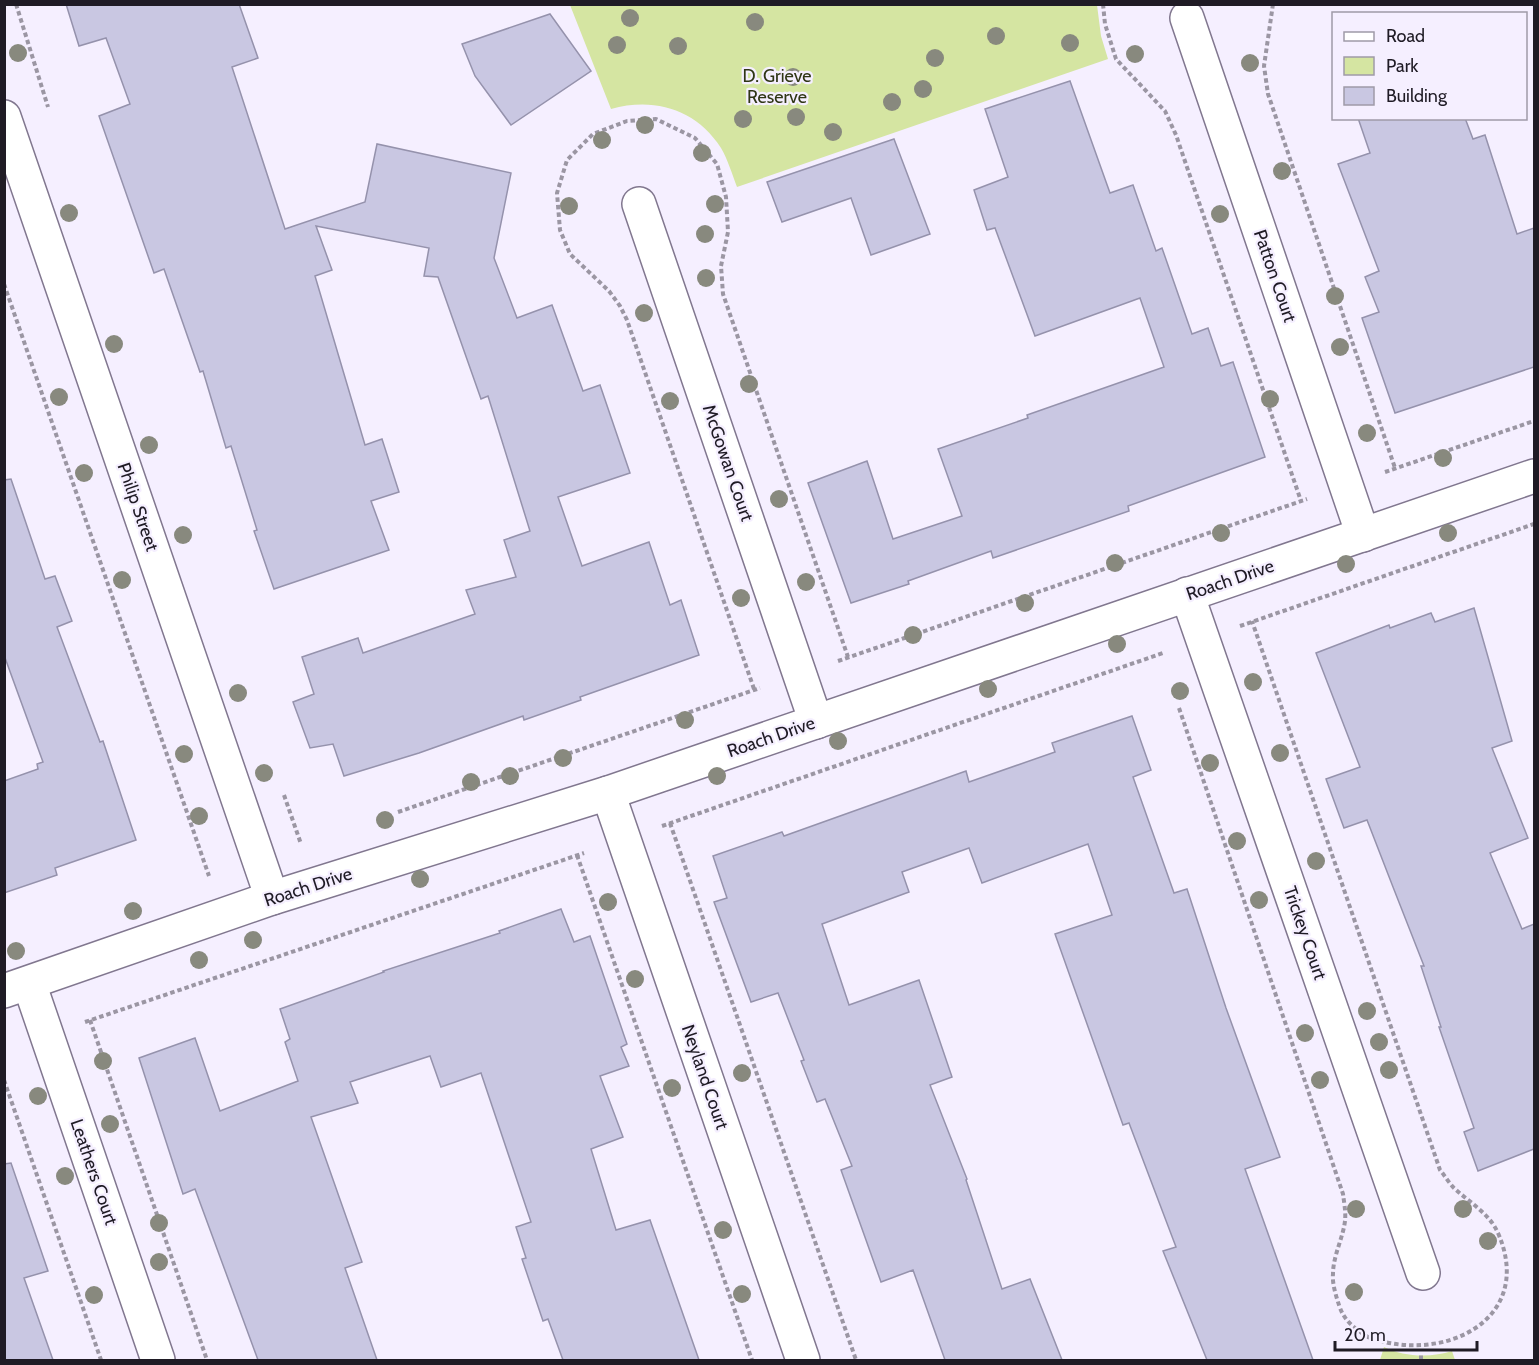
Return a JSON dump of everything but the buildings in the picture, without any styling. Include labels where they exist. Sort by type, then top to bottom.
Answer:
[{"type":"street","name":"Patton Court","points":[[1187,18],[1364,535]]},
{"type":"street","name":"Philip Street","points":[[4,117],[272,898]]},
{"type":"street","name":"McGowan Court","points":[[639,204],[816,722]]},
{"type":"street","name":"Roach Drive","points":[[17,987],[272,898],[608,793],[1534,476]]},
{"type":"street","name":"Trickey Court","points":[[1187,594],[1423,1273]]},
{"type":"street","name":"Neyland Court","points":[[608,793],[803,1360]]},
{"type":"street","name":"Leathers Court","points":[[17,987],[47,1035],[158,1360]]},
{"type":"path","points":[[1103,4],[1105,24],[1116,59],[1165,111],[1176,135],[1301,501]]},
{"type":"path","points":[[1273,4],[1264,66],[1268,94],[1395,468]]},
{"type":"path","points":[[4,284],[209,876]]},
{"type":"path","points":[[47,1035],[624,839],[1534,524]]},
{"type":"path","points":[[1252,621],[1440,1170],[1454,1187],[1484,1212],[1498,1232],[1506,1258],[1506,1290],[1499,1311],[1476,1333]]},
{"type":"path","points":[[1161,654],[1164,665]]},
{"type":"path","points":[[1176,699],[1343,1194],[1346,1220],[1332,1275],[1339,1306],[1351,1327],[1379,1344],[1400,1350]]},
{"type":"path","points":[[670,823],[856,1360]]},
{"type":"path","points":[[577,855],[752,1360]]},
{"type":"path","points":[[90,1020],[207,1360]]},
{"type":"path","points":[[4,1080],[100,1360]]},
{"type":"path","points":[[1411,1352],[1421,1354],[1430,1352]]},
{"type":"path","points":[[1421,1354],[1421,1360]]},
{"type":"green space","name":"D. Grieve Reserve","points":[[570,5],[1097,5],[1101,36],[1108,59],[737,187],[721,148],[711,135],[687,115],[658,106],[627,106],[611,109]]},
{"type":"green space","points":[[1384,1347],[1400,1353],[1418,1355],[1435,1355],[1452,1351],[1455,1360],[1380,1360]]}]
